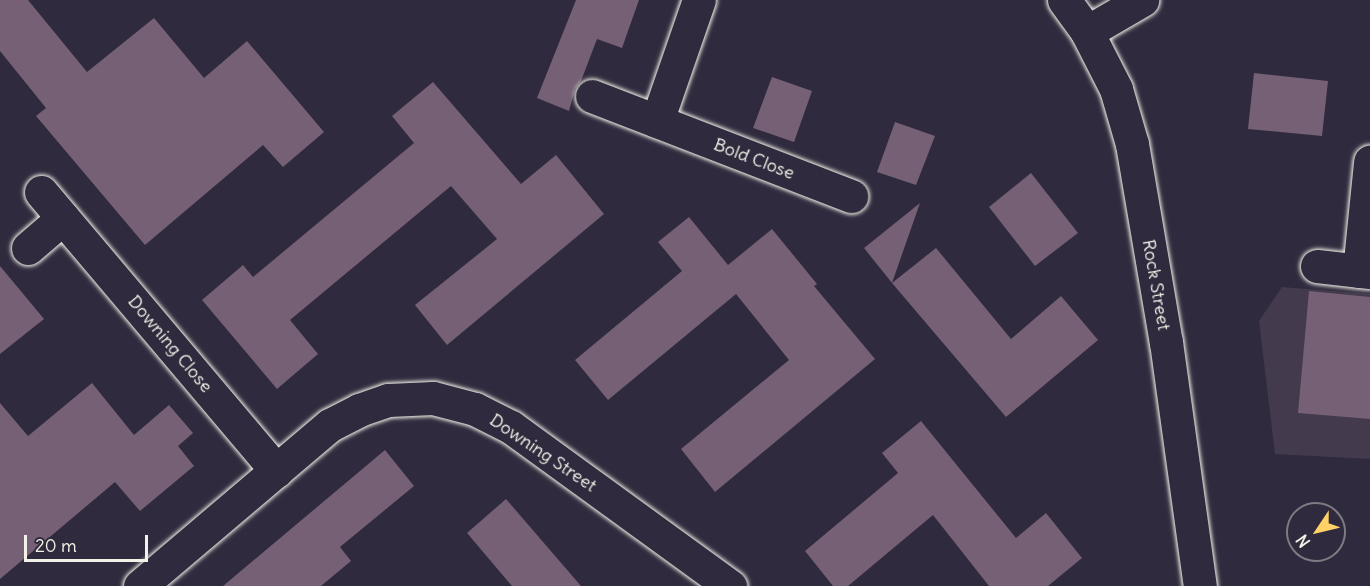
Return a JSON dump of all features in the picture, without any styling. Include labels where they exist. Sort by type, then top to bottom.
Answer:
[{"type":"street","points":[[657,121],[699,0]]},
{"type":"street","name":"Rock Street","points":[[1064,0],[1087,32],[1116,89],[1132,144],[1172,386],[1200,586]]},
{"type":"street","points":[[1087,32],[1142,0]]},
{"type":"street","name":"Bold Close","points":[[592,96],[851,196]]},
{"type":"street","points":[[1317,266],[1364,271],[1370,162]]},
{"type":"street","name":"Downing Close","points":[[41,192],[277,471]]},
{"type":"street","points":[[28,248],[63,218]]},
{"type":"street","name":"Downing Street","points":[[140,586],[330,426],[360,410],[388,400],[433,398],[475,409],[511,427],[730,586]]},
{"type":"shaded area","points":[[1282,287],[1370,294],[1370,459],[1275,454],[1259,321]]},
{"type":"building","points":[[0,0],[28,0],[87,72],[154,18],[204,78],[247,41],[324,132],[283,167],[263,145],[145,245],[36,116],[46,108],[0,51]]},
{"type":"building","points":[[576,0],[639,0],[622,48],[597,39],[581,81],[575,89],[569,111],[537,98]]},
{"type":"building","points":[[1254,73],[1328,81],[1322,136],[1248,129]]},
{"type":"building","points":[[772,77],[812,91],[794,142],[753,128]]},
{"type":"building","points":[[433,82],[521,184],[556,155],[604,214],[447,345],[415,305],[497,239],[451,186],[290,320],[318,354],[277,389],[202,300],[243,265],[253,277],[414,143],[392,116]]},
{"type":"building","points":[[895,122],[935,136],[916,185],[877,172]]},
{"type":"building","points":[[1031,173],[1078,233],[1035,266],[989,207]]},
{"type":"building","points":[[920,203],[892,283],[864,248]]},
{"type":"building","points":[[689,217],[728,265],[772,229],[817,284],[814,286],[875,359],[715,492],[681,449],[789,360],[736,294],[608,400],[575,360],[682,271],[658,242]]},
{"type":"building","points":[[936,248],[1011,339],[1061,296],[1098,340],[1006,417],[892,283]]},
{"type":"building","points":[[0,266],[44,319],[0,354]]},
{"type":"building","points":[[1309,291],[1370,297],[1370,419],[1298,413]]},
{"type":"building","points":[[92,383],[134,435],[169,405],[193,433],[178,446],[194,466],[140,511],[115,482],[0,579],[0,403],[28,436]]},
{"type":"building","points":[[921,421],[1016,538],[1046,513],[1082,558],[1048,586],[989,586],[933,515],[848,586],[833,586],[805,551],[898,473],[882,453]]},
{"type":"building","points":[[385,450],[414,486],[340,547],[351,561],[321,586],[223,586]]},
{"type":"building","points":[[506,499],[581,586],[512,586],[467,533]]}]
